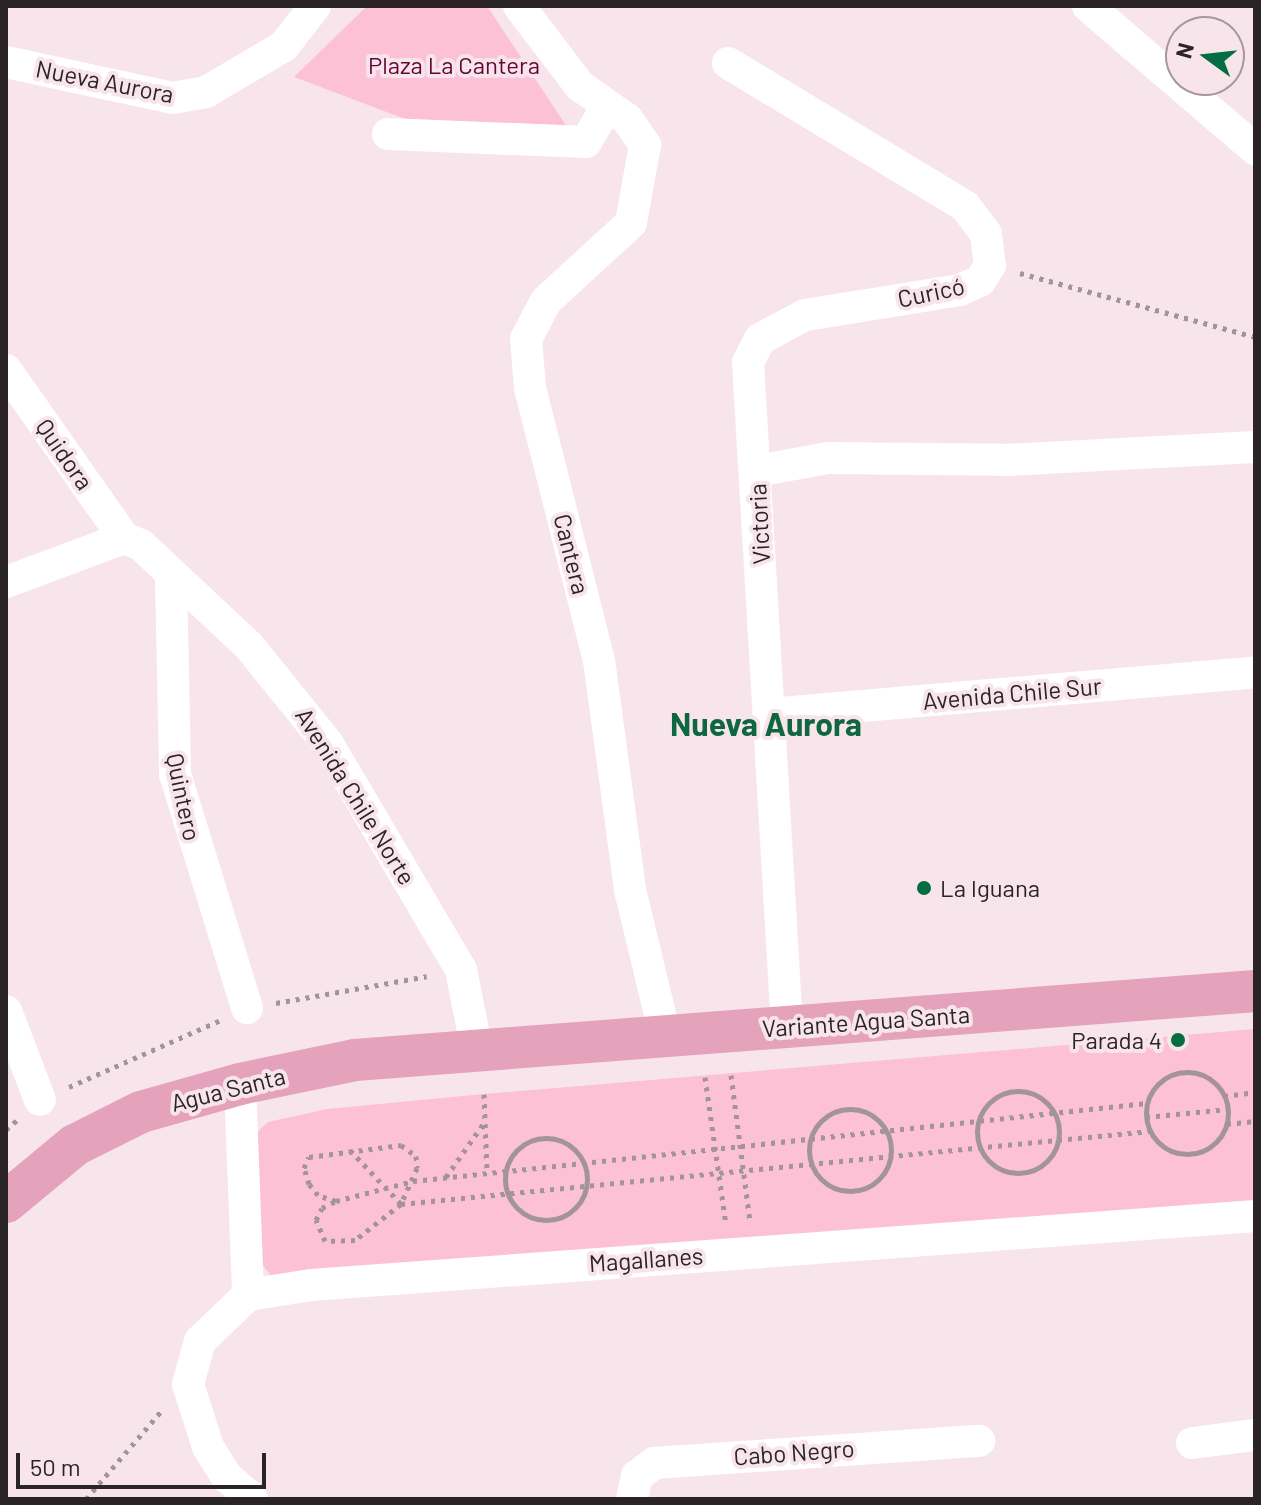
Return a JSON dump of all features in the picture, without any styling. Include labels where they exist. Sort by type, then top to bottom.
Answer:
[{"type":"main road","name":"Variante Agua Santa","points":[[477,1050],[1255,991]]},
{"type":"main road","name":"Agua Santa","points":[[6,1202],[75,1145],[141,1112],[240,1084],[355,1060],[477,1050]]},
{"type":"street","name":"Nueva Aurora","points":[[6,62],[172,98],[206,92],[284,46],[315,6]]},
{"type":"street","points":[[388,134],[586,142],[617,112],[571,75],[519,6]]},
{"type":"street","points":[[1088,6],[1255,149]]},
{"type":"street","name":"Curicó","points":[[728,63],[965,206],[986,234],[990,265],[980,281],[960,290],[805,315],[760,339],[748,363],[756,471]]},
{"type":"street","name":"Cantera","points":[[617,112],[645,145],[631,223],[546,301],[526,339],[530,388],[599,660],[630,890],[665,1035]]},
{"type":"street","name":"Quidora","points":[[6,370],[124,538]]},
{"type":"street","name":"Victoria","points":[[787,1027],[756,471],[828,458],[1006,460],[1255,447]]},
{"type":"street","points":[[6,582],[124,538]]},
{"type":"street","name":"Avenida Chile Norte","points":[[124,538],[141,545],[171,578],[249,646],[291,694],[328,744],[461,970],[477,1050]]},
{"type":"street","name":"Quintero","points":[[171,578],[175,774],[247,1008]]},
{"type":"street","name":"Avenida Chile Sur","points":[[769,714],[1255,672]]},
{"type":"street","points":[[6,1011],[40,1100]]},
{"type":"street","points":[[240,1084],[248,1295],[200,1341],[188,1384],[208,1447],[227,1477],[252,1499]]},
{"type":"street","name":"Magallanes","points":[[248,1295],[311,1285],[1255,1216]]},
{"type":"street","points":[[1192,1443],[1255,1435]]},
{"type":"street","name":"Cabo Negro","points":[[632,1499],[637,1476],[654,1463],[668,1460],[979,1441]]},
{"type":"path","points":[[990,265],[1255,337]]},
{"type":"path","points":[[6,1130],[40,1100],[247,1008],[461,970]]},
{"type":"path","points":[[1182,1072],[1206,1077],[1224,1096],[1228,1109],[1227,1124],[1214,1145],[1191,1155],[1167,1150],[1150,1131],[1146,1117],[1147,1103],[1160,1083],[1182,1072]]},
{"type":"path","points":[[731,1075],[743,1171],[742,1252]]},
{"type":"path","points":[[705,1077],[719,1174],[742,1252]]},
{"type":"path","points":[[1014,1091],[1038,1095],[1055,1113],[1059,1140],[1046,1163],[1022,1173],[997,1168],[981,1148],[979,1121],[992,1101],[1014,1091]]},
{"type":"path","points":[[1224,1096],[1255,1092]]},
{"type":"path","points":[[484,1094],[487,1173]]},
{"type":"path","points":[[336,1201],[314,1191],[305,1176],[306,1162],[316,1153],[407,1146],[416,1156],[413,1181],[401,1204],[364,1235],[333,1244],[320,1236],[316,1220],[322,1208],[336,1201],[413,1181],[1147,1103]]},
{"type":"path","points":[[845,1108],[869,1113],[887,1131],[890,1157],[877,1181],[853,1191],[827,1185],[811,1164],[810,1139],[823,1118],[845,1108]]},
{"type":"path","points":[[1146,1117],[1228,1109]]},
{"type":"path","points":[[1227,1124],[1255,1121]]},
{"type":"path","points":[[446,1178],[485,1122]]},
{"type":"path","points":[[401,1204],[1150,1131]]},
{"type":"path","points":[[548,1138],[570,1145],[584,1163],[587,1186],[573,1210],[549,1221],[524,1215],[508,1194],[506,1171],[516,1151],[548,1138]]},
{"type":"path","points":[[350,1150],[401,1204]]},
{"type":"path","points":[[86,1499],[124,1448],[188,1384]]},
{"type":"green space","name":"Plaza La Cantera","points":[[367,6],[487,6],[569,130],[413,122],[294,77]]},
{"type":"green space","points":[[1255,1029],[1255,1205],[272,1277],[257,1258],[256,1133],[268,1122],[327,1109],[484,1094]]},
{"type":"place","name":"La Iguana","points":[[924,888]]},
{"type":"place","name":"Parada 4","points":[[1178,1040]]},
{"type":"district","name":"Nueva Aurora","points":[[766,723]]}]
